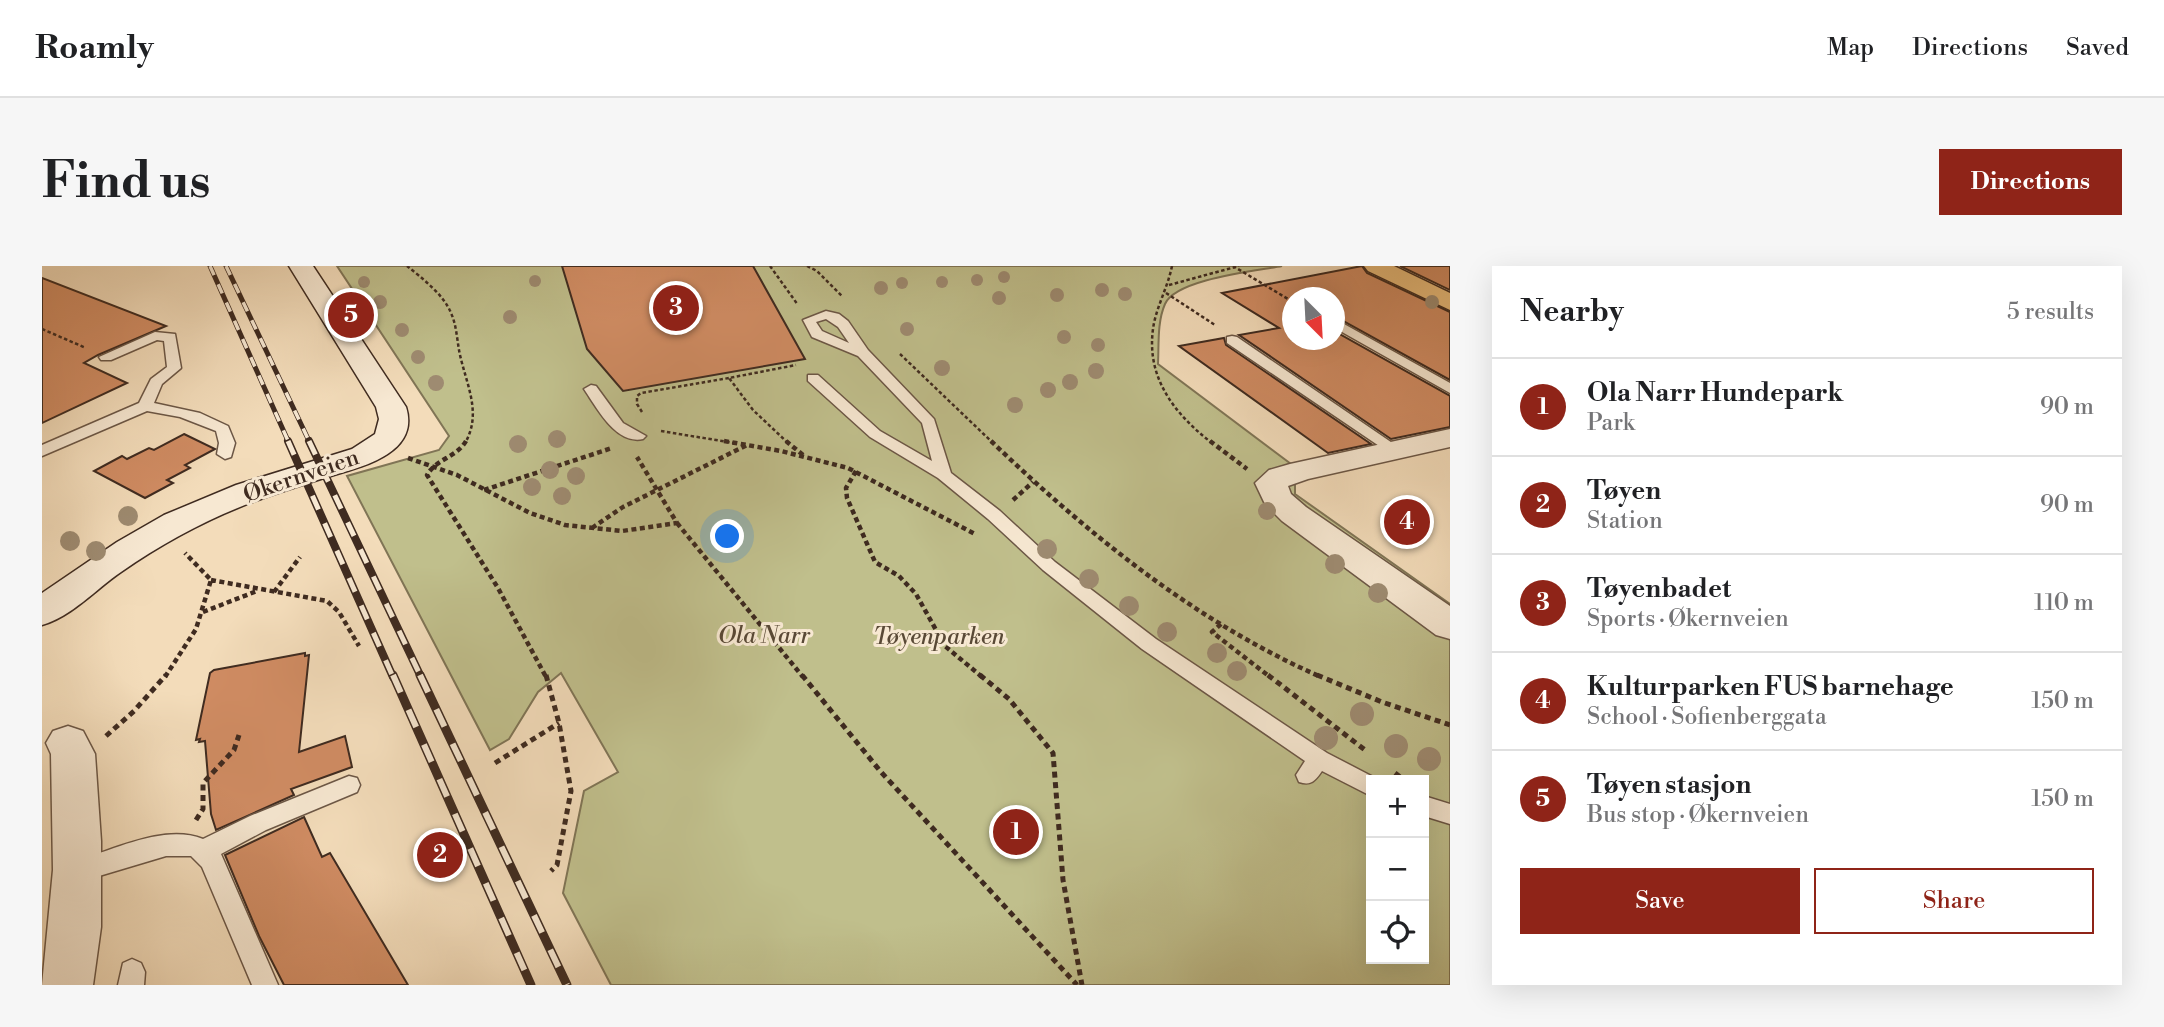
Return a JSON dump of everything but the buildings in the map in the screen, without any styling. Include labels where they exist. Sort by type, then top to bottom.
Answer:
[{"type":"main road","name":"Økernveien","points":[[42,612],[126,551],[195,513],[256,489],[349,460],[378,447],[386,440],[394,424],[395,416],[391,407],[301,266]]},
{"type":"main road","points":[[1376,266],[1445,297]]},
{"type":"main road","points":[[1397,266],[1445,297]]},
{"type":"main road","points":[[1450,438],[1301,471],[1280,477],[1271,484],[1272,493],[1294,514],[1450,625]]},
{"type":"main road","points":[[66,985],[77,912],[79,871],[70,748]]},
{"type":"lane","points":[[863,353],[817,334],[809,320],[814,317],[835,317],[852,335],[863,353],[929,422],[944,475]]},
{"type":"lane","points":[[1345,329],[1450,389]]},
{"type":"lane","points":[[106,358],[155,336],[170,337],[174,368],[156,382],[145,405]]},
{"type":"lane","points":[[1233,340],[1396,451]]},
{"type":"lane","points":[[813,378],[875,434],[944,475],[993,515],[1121,631],[1207,686],[1313,767],[1366,784]]},
{"type":"lane","points":[[591,389],[618,426],[640,437]]},
{"type":"lane","points":[[42,451],[145,405],[183,412],[223,429],[227,443],[225,454]]},
{"type":"lane","points":[[79,871],[143,850],[192,848],[349,785]]},
{"type":"lane","points":[[1429,808],[1450,814]]},
{"type":"lane","points":[[192,848],[211,859],[265,985]]},
{"type":"path","points":[[407,266],[427,283],[452,312],[460,356],[472,398],[473,430],[462,449],[432,466],[427,475],[539,660],[552,692],[571,791],[556,865],[551,872]]},
{"type":"path","points":[[770,266],[799,305],[814,317]]},
{"type":"path","points":[[807,266],[817,268],[845,299]]},
{"type":"path","points":[[1172,266],[1169,285],[1153,326],[1151,361],[1163,393],[1180,415],[1213,445],[1271,484]]},
{"type":"path","points":[[1169,285],[1240,266]]},
{"type":"path","points":[[1233,267],[1282,296]]},
{"type":"path","points":[[1166,293],[1233,340]]},
{"type":"path","points":[[817,334],[813,342],[825,360],[641,393],[637,396],[640,437],[636,456],[677,523],[881,772],[1077,985]]},
{"type":"path","points":[[893,347],[1033,482],[1147,575],[1221,624],[1297,665],[1353,690],[1450,725]]},
{"type":"path","points":[[729,378],[741,399],[756,415],[804,456]]},
{"type":"path","points":[[484,490],[640,437],[671,432],[804,456],[856,471],[977,535]]},
{"type":"path","points":[[592,528],[623,506],[747,444]]},
{"type":"path","points":[[378,447],[465,478],[484,490],[547,519],[592,528],[640,532],[677,523]]},
{"type":"path","points":[[856,471],[846,488],[848,498],[875,562],[899,576],[916,594],[946,646],[1009,699],[1053,753],[1063,880],[1082,985]]},
{"type":"path","points":[[183,552],[211,580],[311,597],[333,606],[359,646]]},
{"type":"path","points":[[274,592],[300,557]]},
{"type":"path","points":[[70,748],[104,737],[140,704],[188,643],[203,612],[211,580]]},
{"type":"path","points":[[203,612],[258,590]]},
{"type":"path","points":[[1221,624],[1212,632],[1371,755]]},
{"type":"path","points":[[495,763],[559,723]]},
{"type":"path","points":[[192,848],[203,809],[203,783],[234,750],[239,735]]},
{"type":"path","points":[[1393,772],[1397,775]]},
{"type":"green space","name":"Tøyenparken","points":[[337,266],[1282,266],[1200,282],[1172,295],[1165,304],[1161,318],[1158,364],[1295,467],[1295,494],[1450,604],[1450,985],[611,985],[563,893],[584,791],[618,772],[561,673],[538,692],[509,739],[490,750],[347,476],[439,450],[449,436]]},
{"type":"railway","points":[[210,266],[289,443]]},
{"type":"railway","points":[[226,266],[310,443]]},
{"type":"railway","points":[[288,441],[393,677]]},
{"type":"railway","points":[[309,441],[421,677]]},
{"type":"railway","points":[[393,675],[531,985]]},
{"type":"railway","points":[[420,675],[567,985]]},
{"type":"place","name":"Tøyenbadet","points":[[676,308]]},
{"type":"place","name":"Tøyen stasjon","points":[[351,315]]},
{"type":"place","name":"Kulturparken FUS barnehage","points":[[1407,522]]},
{"type":"place","name":"Ola Narr Hundepark","points":[[1016,832]]},
{"type":"place","name":"Tøyen","points":[[440,855]]},
{"type":"park label","name":"Ola Narr","points":[[764,635]]}]
